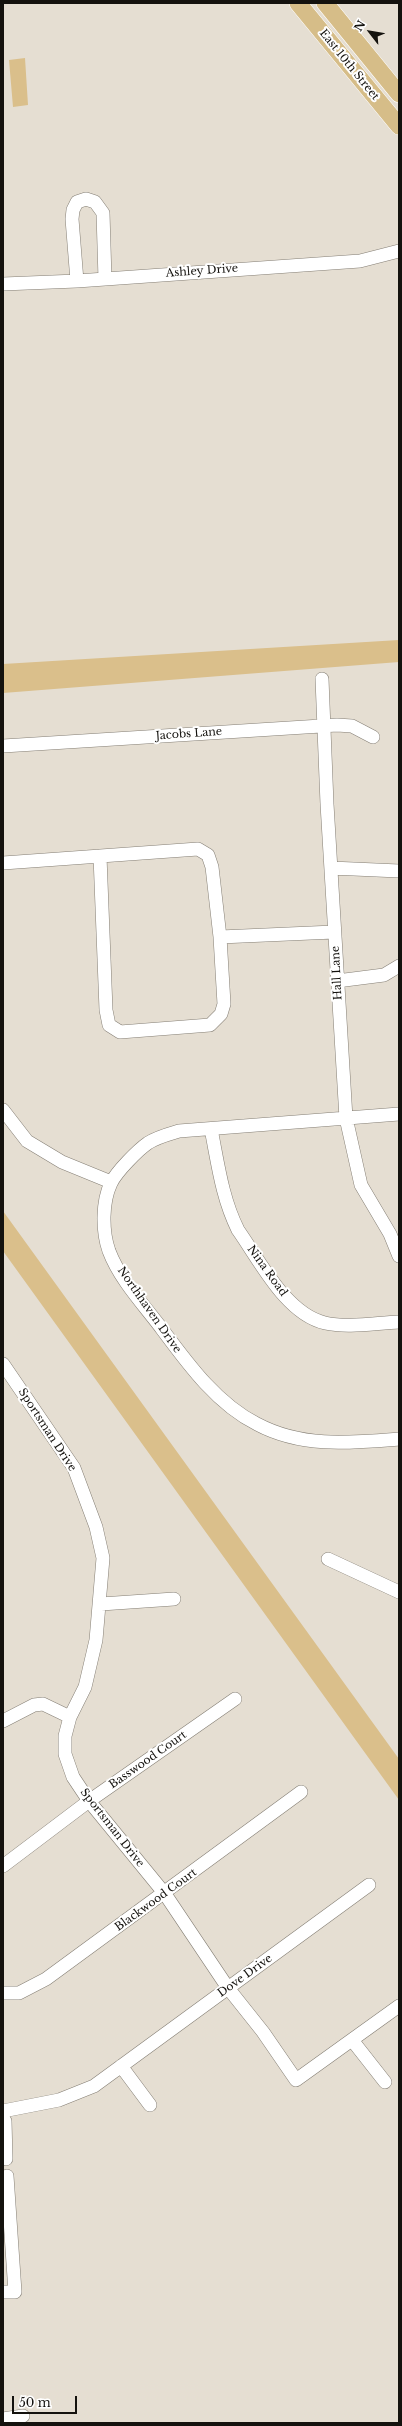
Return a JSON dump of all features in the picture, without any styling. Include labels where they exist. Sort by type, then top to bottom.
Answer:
[{"type":"main road","name":"East 10th Street","points":[[298,3],[399,126]]},
{"type":"main road","name":"East 10th Street","points":[[325,3],[399,94]]},
{"type":"street","points":[[77,281],[72,214],[77,202],[86,199],[95,202],[103,213],[105,278]]},
{"type":"street","name":"Ashley Drive","points":[[3,284],[77,281],[360,261],[399,251]]},
{"type":"street","name":"Hall Lane","points":[[322,679],[334,932],[346,1118],[361,1185],[390,1234],[399,1256]]},
{"type":"street","name":"Jacobs Lane","points":[[3,746],[325,726],[352,726],[373,737]]},
{"type":"street","points":[[3,863],[100,856],[198,849],[208,855],[212,867],[220,937],[224,1004],[221,1014],[210,1025],[120,1032],[109,1025],[106,1010],[100,856]]},
{"type":"street","points":[[331,868],[399,872]]},
{"type":"street","points":[[220,937],[334,932]]},
{"type":"street","points":[[337,981],[384,975],[399,966]]},
{"type":"street","points":[[3,1110],[27,1141],[62,1162],[111,1182]]},
{"type":"street","name":"Northhaven Drive","points":[[399,1114],[179,1131],[149,1142],[134,1155],[111,1182],[104,1214],[105,1232],[109,1251],[124,1278],[191,1368],[234,1409],[257,1424],[305,1441],[364,1442],[399,1439]]},
{"type":"street","name":"Nina Road","points":[[211,1129],[223,1194],[232,1218],[238,1230],[296,1308],[305,1315],[332,1324],[399,1322]]},
{"type":"street","name":"Sportsman Drive","points":[[3,1364],[74,1468],[96,1527],[103,1558],[101,1604],[96,1640],[85,1687],[70,1718],[65,1736],[65,1754],[73,1777],[89,1801],[165,1894],[228,1988],[263,2032],[296,2080],[399,2006]]},
{"type":"street","points":[[328,1559],[399,1592]]},
{"type":"street","points":[[101,1604],[174,1599]]},
{"type":"street","name":"Basswood Court","points":[[3,1866],[89,1801],[235,1699]]},
{"type":"street","points":[[3,1721],[25,1709],[43,1704],[70,1718]]},
{"type":"street","name":"Blackwood Court","points":[[3,1993],[19,1993],[46,1979],[165,1894],[301,1792]]},
{"type":"street","name":"Dove Drive","points":[[3,2111],[59,2100],[76,2095],[94,2086],[369,1885]]},
{"type":"street","points":[[352,2040],[385,2082]]},
{"type":"street","points":[[121,2066],[150,2105]]},
{"type":"street","points":[[3,2118],[6,2159]]},
{"type":"street","points":[[3,2292],[15,2292],[7,2176]]},
{"type":"street","points":[[3,2420],[23,2416]]},
{"type":"shaded area","points":[[25,58],[28,105],[13,107],[9,60]]},
{"type":"shaded area","points":[[399,640],[399,662],[3,693],[3,664]]},
{"type":"shaded area","points":[[3,1211],[399,1759],[399,1800],[3,1251]]}]
